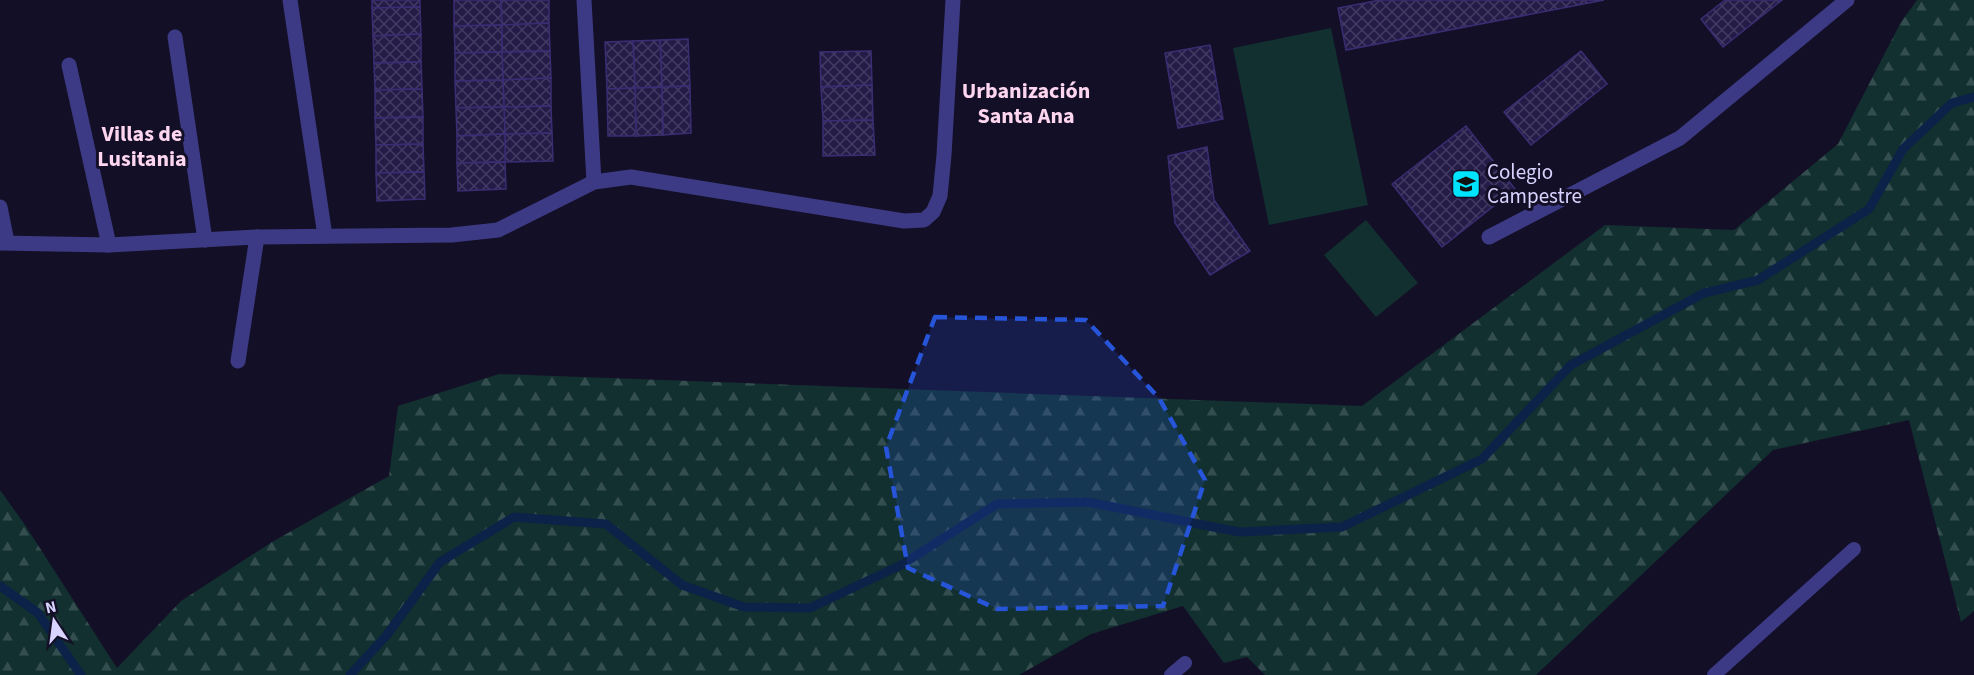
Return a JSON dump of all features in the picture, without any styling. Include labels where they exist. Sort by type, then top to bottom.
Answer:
[{"type":"street","points":[[290,0],[324,236]]},
{"type":"street","points":[[584,0],[594,182]]},
{"type":"street","points":[[0,207],[3,243],[109,245],[257,237],[452,235],[498,230],[594,182],[631,177],[904,221],[924,220],[933,212],[939,196],[944,155],[953,0]]},
{"type":"street","points":[[1488,237],[1680,138],[1847,0]]},
{"type":"street","points":[[175,37],[205,240]]},
{"type":"street","points":[[69,65],[109,245]]},
{"type":"street","points":[[238,361],[257,237]]},
{"type":"lane","points":[[1714,675],[1854,549]]},
{"type":"lane","points":[[1171,675],[1185,663]]},
{"type":"highlighted area","points":[[935,317],[1086,320],[1159,398],[1205,480],[1163,606],[997,609],[908,568],[886,447]]},
{"type":"green space","points":[[1917,0],[1974,0],[1974,611],[1961,622],[1909,420],[1773,450],[1536,675],[1265,675],[1247,657],[1224,663],[1183,606],[1091,634],[1019,675],[0,675],[0,490],[117,668],[181,601],[272,542],[389,476],[398,406],[499,374],[1362,406],[1605,225],[1734,230],[1838,144],[1901,22]]},
{"type":"green space","points":[[1331,28],[1368,205],[1269,225],[1233,48]]},
{"type":"green space","points":[[1366,220],[1418,283],[1376,317],[1324,255]]},
{"type":"building","points":[[372,0],[420,0],[420,7],[372,8]]},
{"type":"building","points":[[454,0],[501,0],[502,25],[454,26]]},
{"type":"building","points":[[501,0],[549,0],[549,23],[502,25]]},
{"type":"building","points":[[1380,0],[1604,0],[1346,50],[1338,8]]},
{"type":"building","points":[[1725,0],[1782,0],[1723,47],[1701,19]]},
{"type":"building","points":[[420,7],[421,34],[373,36],[372,8]]},
{"type":"building","points":[[549,23],[550,51],[502,52],[502,25]]},
{"type":"building","points":[[502,25],[502,52],[455,53],[454,26]]},
{"type":"building","points":[[421,34],[421,62],[374,63],[373,36]]},
{"type":"building","points":[[688,39],[690,86],[662,87],[660,40]]},
{"type":"building","points":[[660,40],[662,87],[635,88],[633,41]]},
{"type":"building","points":[[633,41],[635,88],[607,89],[605,42]]},
{"type":"building","points":[[1210,45],[1223,119],[1178,128],[1165,53]]},
{"type":"building","points":[[550,51],[551,78],[503,80],[502,52]]},
{"type":"building","points":[[871,51],[872,85],[821,87],[820,52]]},
{"type":"building","points":[[1581,51],[1607,84],[1531,145],[1504,112]]},
{"type":"building","points":[[502,52],[503,80],[455,81],[455,53]]},
{"type":"building","points":[[421,62],[422,89],[375,90],[374,63]]},
{"type":"building","points":[[551,78],[551,106],[504,107],[503,80]]},
{"type":"building","points":[[503,80],[504,107],[456,108],[455,81]]},
{"type":"building","points":[[872,85],[873,120],[823,121],[821,87]]},
{"type":"building","points":[[690,86],[691,133],[663,135],[662,87]]},
{"type":"building","points":[[662,87],[663,135],[636,136],[635,88]]},
{"type":"building","points":[[635,88],[636,136],[608,136],[607,89]]},
{"type":"building","points":[[422,89],[423,117],[375,118],[375,90]]},
{"type":"building","points":[[551,106],[552,133],[505,134],[504,107]]},
{"type":"building","points":[[504,107],[505,134],[457,136],[456,108]]},
{"type":"building","points":[[423,117],[423,144],[376,145],[375,118]]},
{"type":"building","points":[[873,120],[875,155],[823,156],[823,121]]},
{"type":"building","points":[[1466,126],[1515,189],[1442,247],[1392,184]]},
{"type":"building","points":[[552,133],[553,161],[505,162],[505,134]]},
{"type":"building","points":[[505,134],[505,162],[457,163],[457,136]]},
{"type":"building","points":[[423,144],[424,172],[376,173],[376,145]]},
{"type":"building","points":[[1207,147],[1214,200],[1250,251],[1210,275],[1175,223],[1168,156]]},
{"type":"building","points":[[505,162],[506,189],[458,191],[457,163]]},
{"type":"building","points":[[424,172],[425,199],[377,201],[376,173]]},
{"type":"waterway","points":[[350,675],[386,636],[440,562],[514,517],[606,524],[682,585],[744,607],[810,608],[901,565],[997,504],[1088,502],[1239,532],[1342,527],[1482,459],[1571,365],[1704,293],[1758,280],[1869,209],[1903,149],[1952,103],[1974,97]]},
{"type":"waterway","points":[[0,586],[38,613],[81,675]]},
{"type":"place","name":"Colegio Campestre","points":[[1466,184]]},
{"type":"district","name":"Urbanización Santa Ana","points":[[1026,104]]},
{"type":"district","name":"Villas de Lusitania","points":[[142,146]]}]
